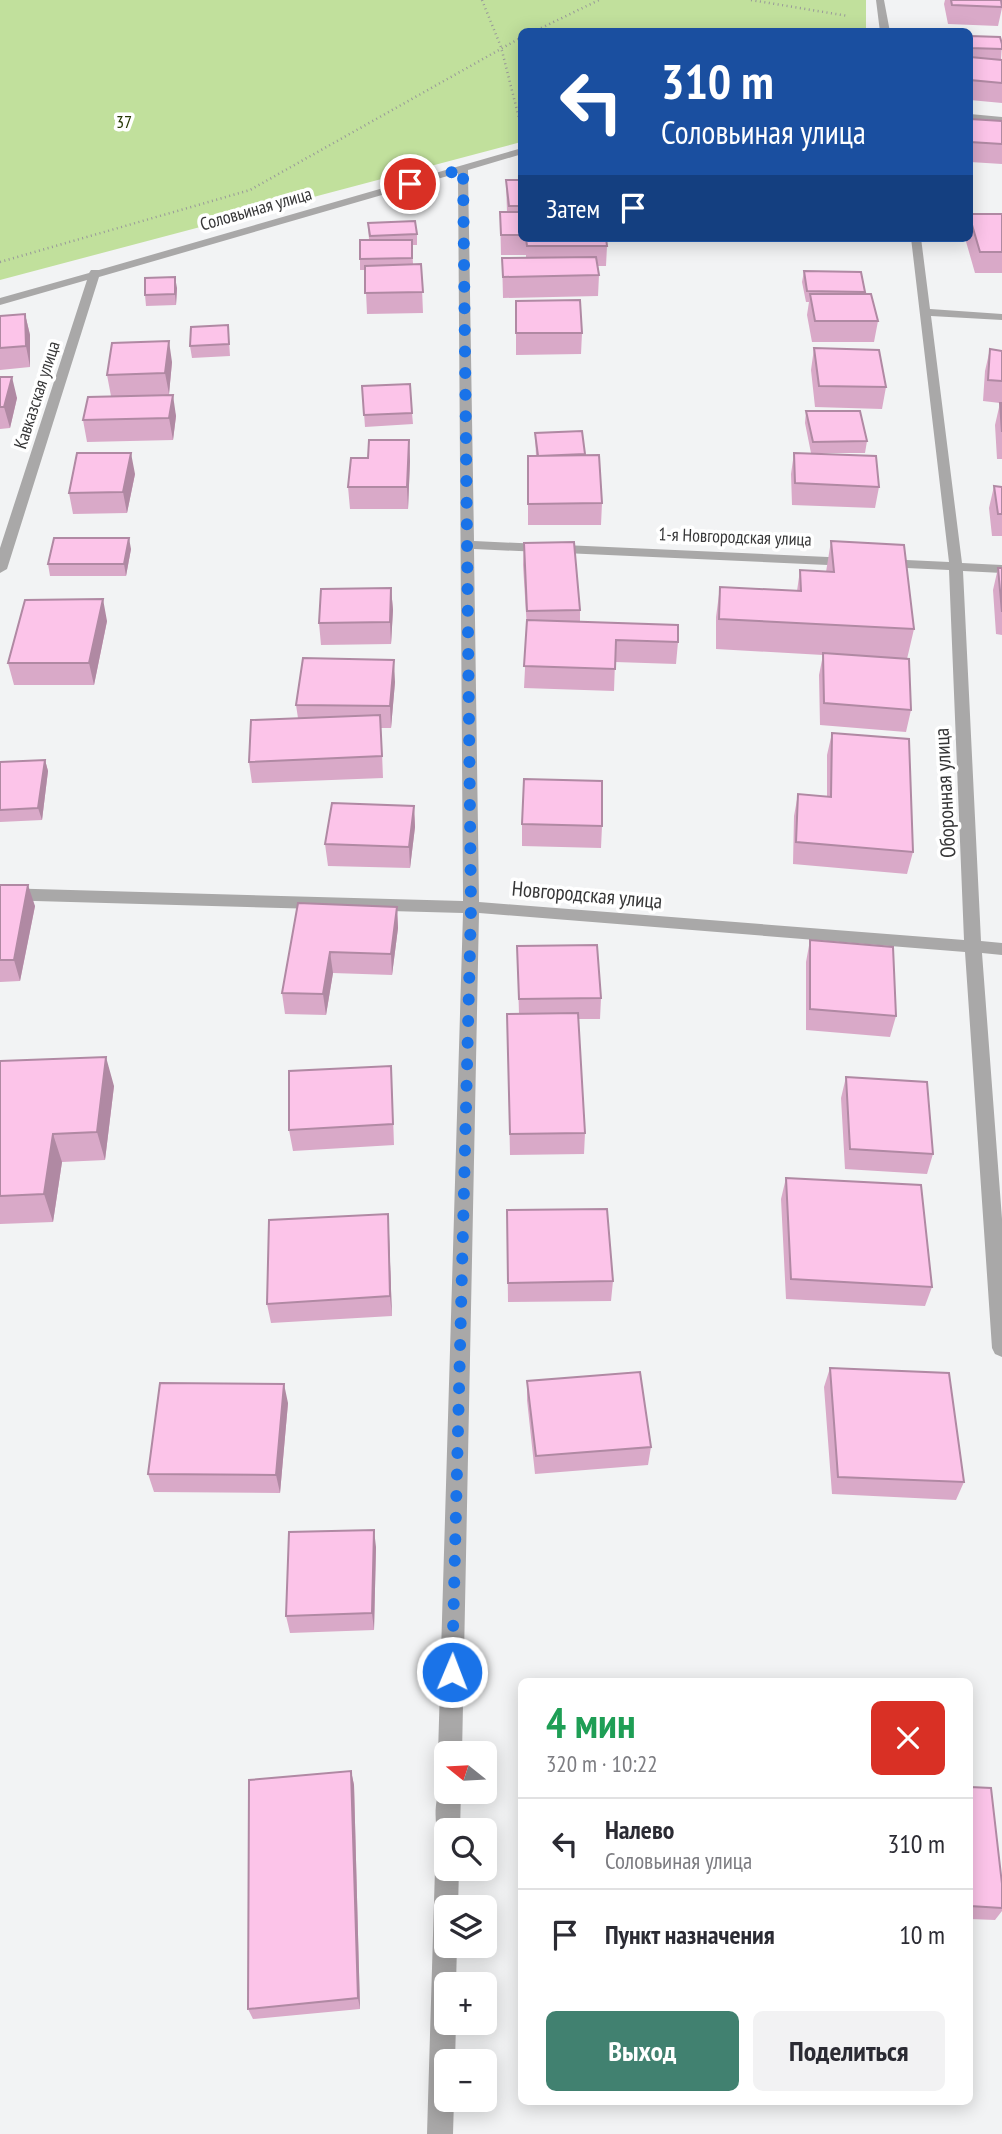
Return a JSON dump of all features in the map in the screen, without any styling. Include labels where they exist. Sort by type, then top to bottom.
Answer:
[{"type":"street","points":[[880,0],[884,27]]},
{"type":"street","points":[[973,117],[1002,120]]},
{"type":"street","name":"Соловьиная улица","points":[[0,302],[95,272],[518,152]]},
{"type":"street","points":[[450,1741],[471,907],[463,169]]},
{"type":"street","name":"Оборонная улица","points":[[916,242],[956,566],[973,947],[1002,1348]]},
{"type":"street","name":"Кавказская улица","points":[[0,569],[95,272]]},
{"type":"street","points":[[923,312],[1002,317]]},
{"type":"street","name":"1-я Новгородская улица","points":[[466,545],[1002,569]]},
{"type":"street","name":"Новгородская улица","points":[[0,894],[471,907],[1002,949]]},
{"type":"street","points":[[440,2134],[447,1881]]},
{"type":"path","points":[[477,0],[483,1],[501,47],[518,112]]},
{"type":"path","points":[[541,28],[599,0]]},
{"type":"path","points":[[751,0],[884,27]]},
{"type":"path","points":[[0,262],[250,190],[518,39]]},
{"type":"green space","name":"37","points":[[0,0],[866,0],[866,28],[518,28],[518,143],[0,280]]},
{"type":"building","points":[[951,0],[1001,0],[1002,7],[952,5]]},
{"type":"building","points":[[973,36],[1000,37],[1002,49],[973,48]]},
{"type":"building","points":[[973,57],[1002,60],[1002,83],[973,80]]},
{"type":"building","points":[[973,119],[1002,121],[1002,144],[973,142]]},
{"type":"building","points":[[506,180],[518,180],[518,206],[509,206]]},
{"type":"building","points":[[500,212],[518,212],[518,235],[501,235]]},
{"type":"building","points":[[973,214],[1002,214],[1002,252],[980,252],[973,228]]},
{"type":"building","points":[[415,221],[417,234],[370,236],[368,223]]},
{"type":"building","points":[[360,240],[412,240],[412,258],[360,259]]},
{"type":"building","points":[[526,242],[606,242],[607,246],[527,246]]},
{"type":"building","points":[[596,257],[599,275],[503,277],[502,258]]},
{"type":"building","points":[[421,264],[423,292],[365,293],[365,266]]},
{"type":"building","points":[[804,271],[861,272],[865,292],[807,291]]},
{"type":"building","points":[[175,277],[175,294],[145,295],[145,278]]},
{"type":"building","points":[[810,294],[871,294],[878,321],[815,321]]},
{"type":"building","points":[[580,300],[582,333],[516,333],[516,301]]},
{"type":"building","points":[[25,314],[26,346],[0,348],[0,316]]},
{"type":"building","points":[[228,325],[229,344],[190,346],[191,327]]},
{"type":"building","points":[[169,341],[165,373],[107,375],[112,343]]},
{"type":"building","points":[[814,348],[879,350],[886,387],[819,386]]},
{"type":"building","points":[[990,349],[1002,351],[1002,381],[988,380]]},
{"type":"building","points":[[0,377],[12,377],[4,407],[0,407]]},
{"type":"building","points":[[410,384],[412,413],[364,415],[362,386]]},
{"type":"building","points":[[173,395],[169,418],[83,420],[88,397]]},
{"type":"building","points":[[806,411],[860,411],[867,441],[813,442]]},
{"type":"building","points":[[582,431],[585,454],[538,456],[535,433]]},
{"type":"building","points":[[369,440],[409,440],[407,487],[348,487],[351,458],[368,458]]},
{"type":"building","points":[[77,453],[131,453],[123,492],[69,493]]},
{"type":"building","points":[[794,453],[876,456],[879,487],[795,483]]},
{"type":"building","points":[[599,455],[602,503],[528,504],[528,456]]},
{"type":"building","points":[[994,486],[1002,487],[1002,514],[998,514]]},
{"type":"building","points":[[54,538],[129,538],[124,564],[48,564]]},
{"type":"building","points":[[831,541],[904,545],[914,629],[719,619],[720,587],[801,591],[800,570],[834,572]]},
{"type":"building","points":[[574,542],[580,610],[527,611],[524,543]]},
{"type":"building","points":[[998,568],[1002,568],[1002,612]]},
{"type":"building","points":[[391,588],[390,622],[319,623],[321,589]]},
{"type":"building","points":[[103,599],[89,663],[8,663],[25,600]]},
{"type":"building","points":[[527,620],[678,625],[678,642],[616,640],[615,669],[524,666]]},
{"type":"building","points":[[823,653],[909,659],[911,710],[824,703]]},
{"type":"building","points":[[303,658],[394,660],[390,706],[296,705]]},
{"type":"building","points":[[380,715],[382,756],[249,762],[251,720]]},
{"type":"building","points":[[832,733],[909,739],[913,852],[796,842],[798,794],[831,797]]},
{"type":"building","points":[[45,760],[38,808],[0,810],[0,762]]},
{"type":"building","points":[[524,779],[602,781],[602,826],[522,824]]},
{"type":"building","points":[[332,803],[414,806],[409,847],[325,844]]},
{"type":"building","points":[[0,885],[28,885],[14,960],[0,960]]},
{"type":"building","points":[[298,903],[397,907],[391,954],[330,952],[323,994],[282,993]]},
{"type":"building","points":[[810,940],[893,947],[896,1016],[810,1009]]},
{"type":"building","points":[[597,945],[601,998],[519,999],[517,946]]},
{"type":"building","points":[[578,1013],[585,1133],[510,1134],[507,1014]]},
{"type":"building","points":[[106,1057],[97,1132],[53,1134],[44,1194],[0,1196],[0,1061]]},
{"type":"building","points":[[391,1066],[393,1124],[289,1130],[289,1071]]},
{"type":"building","points":[[846,1077],[927,1082],[933,1154],[850,1149]]},
{"type":"building","points":[[786,1178],[921,1185],[932,1287],[791,1279]]},
{"type":"building","points":[[607,1209],[613,1281],[508,1283],[507,1210]]},
{"type":"building","points":[[388,1214],[390,1296],[267,1304],[269,1220]]},
{"type":"building","points":[[830,1368],[949,1373],[964,1482],[838,1477]]},
{"type":"building","points":[[640,1372],[651,1447],[536,1456],[527,1381]]},
{"type":"building","points":[[160,1383],[284,1384],[276,1475],[148,1474]]},
{"type":"building","points":[[374,1530],[372,1613],[286,1616],[289,1532]]},
{"type":"building","points":[[351,1771],[358,1998],[248,2009],[249,1780]]},
{"type":"building","points":[[973,1787],[991,1788],[1002,1884],[1002,1908],[973,1906]]},
{"type":"route","points":[[410,184],[463,169],[471,907],[452,1672]]}]
